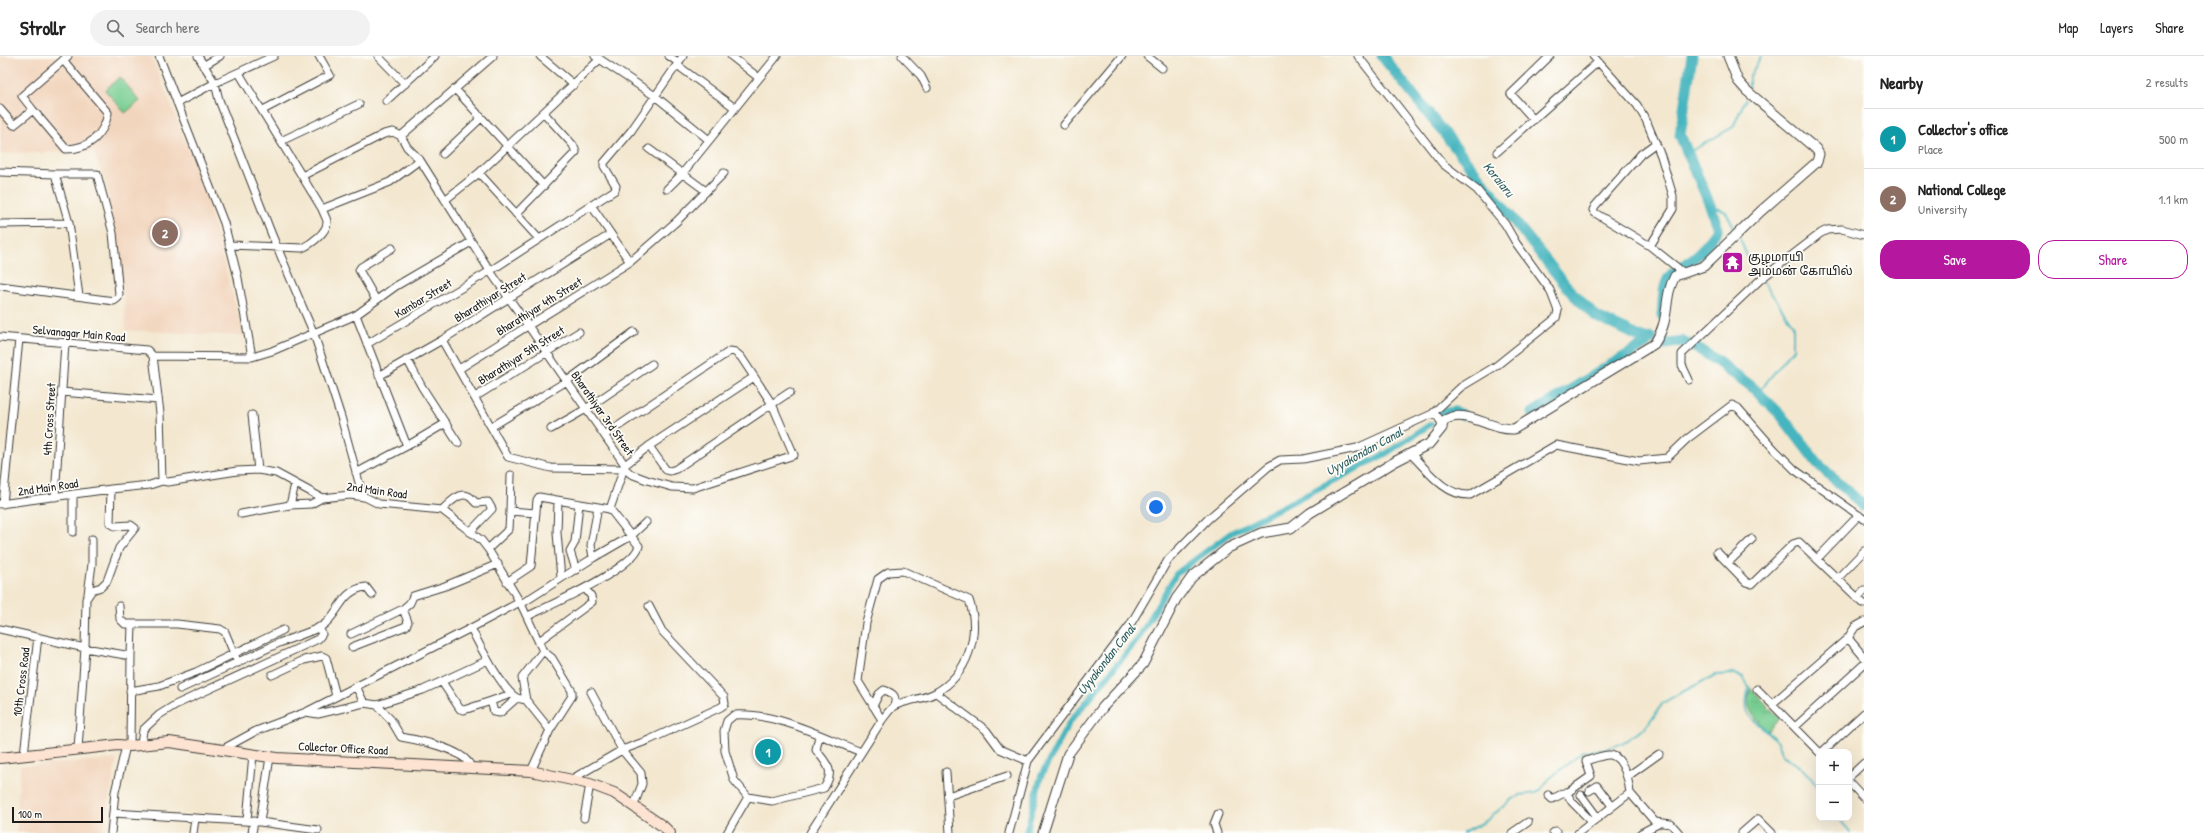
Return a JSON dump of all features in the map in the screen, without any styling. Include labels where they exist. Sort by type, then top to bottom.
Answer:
[{"type":"main road","name":"Collector Office Road","points":[[0,758],[24,754],[169,742],[270,757],[531,771],[572,779],[614,793],[664,826],[670,833]]},
{"type":"street","points":[[159,56],[224,224],[238,278],[252,357]]},
{"type":"street","points":[[198,56],[215,83],[219,100],[277,247],[314,334],[341,417],[363,497]]},
{"type":"street","points":[[203,66],[220,56]]},
{"type":"street","points":[[177,103],[215,83],[274,56]]},
{"type":"street","points":[[263,110],[330,75],[319,56]]},
{"type":"street","points":[[378,56],[406,84]]},
{"type":"street","points":[[302,176],[384,134],[393,132],[400,136],[493,56]]},
{"type":"street","points":[[540,56],[574,84]]},
{"type":"street","points":[[669,56],[735,108]]},
{"type":"street","points":[[655,96],[683,56]]},
{"type":"street","points":[[731,56],[759,78]]},
{"type":"street","points":[[667,189],[682,174],[777,56]]},
{"type":"street","points":[[902,56],[921,76],[927,88]]},
{"type":"street","points":[[1064,125],[1122,56]]},
{"type":"street","points":[[1148,56],[1162,68]]},
{"type":"street","points":[[1009,833],[1028,761],[1130,625],[1168,560],[1208,519],[1262,472],[1280,460],[1303,459],[1357,448],[1432,414],[1461,387],[1496,366],[1556,318],[1558,311],[1550,290],[1516,243],[1505,224],[1478,190],[1443,164],[1358,56]]},
{"type":"street","points":[[1534,120],[1511,94],[1550,56]]},
{"type":"street","points":[[1043,833],[1068,754],[1103,707],[1142,664],[1176,600],[1192,577],[1228,548],[1261,533],[1291,528],[1310,514],[1396,461],[1429,444],[1442,428],[1442,424],[1449,417],[1459,416],[1504,430],[1514,429],[1654,344],[1665,324],[1671,284],[1675,276],[1694,271],[1704,266],[1733,237],[1819,158],[1816,149],[1746,91],[1738,81],[1728,56]]},
{"type":"street","points":[[386,101],[406,84],[431,57]]},
{"type":"street","points":[[65,58],[108,113],[106,123],[98,137],[87,145],[76,149],[66,149],[22,96],[65,58]]},
{"type":"street","points":[[445,200],[479,173],[544,113],[598,58],[655,96],[709,140]]},
{"type":"street","points":[[1497,152],[1534,120],[1596,59],[1637,105],[1656,143],[1673,196],[1673,209],[1650,246]]},
{"type":"street","points":[[229,245],[302,248],[307,246],[324,231],[327,221],[322,208],[239,73]]},
{"type":"street","points":[[455,89],[544,186]]},
{"type":"street","name":"Kambar Street","points":[[367,344],[490,270],[615,190],[616,186],[604,166],[604,163],[631,131],[655,96]]},
{"type":"street","points":[[281,140],[359,104]]},
{"type":"street","points":[[0,108],[14,125],[33,110]]},
{"type":"street","points":[[516,214],[576,152],[573,145],[544,113]]},
{"type":"street","points":[[443,154],[477,123],[480,116]]},
{"type":"street","name":"Bharathiyar 3rd Street","points":[[400,136],[407,147],[420,160],[471,242],[530,325],[625,467],[610,508]]},
{"type":"street","points":[[1656,143],[1641,154],[1593,210],[1595,213],[1622,231],[1650,246],[1684,273]]},
{"type":"street","points":[[649,148],[706,191]]},
{"type":"street","points":[[322,208],[390,182],[420,160]]},
{"type":"street","points":[[0,172],[97,174],[113,233],[118,298],[114,301],[0,286]]},
{"type":"street","points":[[479,173],[539,239]]},
{"type":"street","name":"Bharathiyar 4th Street","points":[[459,369],[630,262],[677,221],[724,173]]},
{"type":"street","points":[[55,174],[69,223],[79,296]]},
{"type":"street","points":[[591,205],[630,262]]},
{"type":"street","points":[[0,224],[69,223]]},
{"type":"street","points":[[1688,380],[1682,365],[1682,354],[1761,279],[1827,230],[1842,229],[1864,235]]},
{"type":"street","name":"Bharathiyar Street","points":[[379,376],[511,298],[611,234]]},
{"type":"street","points":[[162,481],[158,400],[153,356],[252,357],[314,334],[356,315],[396,286],[471,242]]},
{"type":"street","points":[[376,300],[358,270],[392,248]]},
{"type":"street","points":[[356,315],[407,446]]},
{"type":"street","name":"Bharathiyar 5th Street","points":[[475,397],[579,332]]},
{"type":"street","points":[[492,427],[567,381],[634,332]]},
{"type":"street","name":"Selvanagar Main Road","points":[[0,337],[147,350],[153,356]]},
{"type":"street","points":[[2,504],[19,339]]},
{"type":"street","points":[[442,340],[506,453],[512,459],[551,468],[625,467],[649,446],[754,377]]},
{"type":"street","name":"4th Cross Street","points":[[55,497],[65,343]]},
{"type":"street","points":[[605,436],[730,351],[735,352],[741,357],[772,404],[794,455],[693,488],[666,485],[631,474],[625,467]]},
{"type":"street","points":[[407,359],[458,443]]},
{"type":"street","points":[[551,429],[586,409],[652,364]]},
{"type":"street","points":[[61,392],[158,400]]},
{"type":"street","points":[[649,446],[666,470],[670,471],[676,469],[790,392]]},
{"type":"street","points":[[1411,454],[1444,486],[1461,495],[1470,495],[1556,445],[1639,461],[1667,458],[1687,439],[1732,405],[1738,408],[1774,449],[1795,470],[1861,517],[1817,559]]},
{"type":"street","points":[[1432,414],[1438,417],[1442,424]]},
{"type":"street","points":[[252,415],[258,470]]},
{"type":"street","points":[[356,473],[446,424]]},
{"type":"street","name":"2nd Main Road","points":[[2,504],[150,485],[162,481],[168,482],[237,471],[258,470],[276,473],[322,498],[350,495],[363,497],[379,504],[442,510]]},
{"type":"street","points":[[666,485],[670,471]]},
{"type":"street","points":[[488,549],[509,529],[511,475]]},
{"type":"street","points":[[290,504],[295,484]]},
{"type":"street","points":[[88,595],[107,581],[119,548],[135,528],[131,525],[115,526],[110,524],[110,489]]},
{"type":"street","points":[[73,494],[73,532]]},
{"type":"street","points":[[470,532],[492,509],[488,502],[476,503],[468,496],[464,495],[455,499],[442,510],[470,532],[488,549],[521,603],[543,651],[552,658],[572,691],[572,696],[550,730],[531,771]]},
{"type":"street","points":[[507,582],[531,566],[539,497],[610,508],[639,546],[638,552],[627,562],[585,588],[528,616]]},
{"type":"street","points":[[242,514],[290,504],[310,504],[322,498]]},
{"type":"street","points":[[558,501],[557,533],[561,578]]},
{"type":"street","points":[[576,570],[570,551],[575,542],[579,504]]},
{"type":"street","points":[[593,558],[591,545],[598,507]]},
{"type":"street","points":[[510,512],[536,513]]},
{"type":"street","points":[[223,749],[256,731],[306,712],[521,603],[631,536],[646,522]]},
{"type":"street","points":[[78,749],[85,648],[86,599],[88,595],[92,564],[92,539]]},
{"type":"street","points":[[1728,563],[1752,539]]},
{"type":"street","points":[[1717,552],[1746,582],[1752,584],[1796,543],[1801,544],[1864,604]]},
{"type":"street","points":[[1837,579],[1864,551]]},
{"type":"street","points":[[351,634],[403,609],[410,603],[413,596],[445,586],[498,564]]},
{"type":"street","points":[[882,720],[858,681],[860,660],[866,623],[878,579],[888,572],[903,571],[969,600],[972,609],[974,635],[963,667],[950,682],[936,693],[923,699],[894,706]]},
{"type":"street","points":[[180,689],[319,627],[329,620],[342,600],[359,589],[366,587],[372,595]]},
{"type":"street","points":[[539,641],[592,602],[591,596],[585,588]]},
{"type":"street","points":[[1857,598],[1864,591]]},
{"type":"street","points":[[119,606],[121,622],[132,624],[217,628],[224,632],[238,663]]},
{"type":"street","points":[[572,779],[622,750],[649,740],[725,704],[724,697],[662,631],[649,606]]},
{"type":"street","points":[[352,647],[406,626],[408,622],[403,609]]},
{"type":"street","points":[[1772,704],[1848,638],[1855,627],[1864,622]]},
{"type":"street","points":[[111,833],[115,792],[128,746],[132,624]]},
{"type":"street","points":[[142,745],[143,730],[160,715],[175,705],[318,639],[322,634],[319,627]]},
{"type":"street","points":[[471,628],[488,660],[514,696]]},
{"type":"street","points":[[0,629],[85,648],[131,656]]},
{"type":"street","points":[[130,691],[159,686],[196,672],[283,630]]},
{"type":"street","name":"10th Cross Road","points":[[24,754],[38,637]]},
{"type":"street","points":[[1848,638],[1864,657]]},
{"type":"street","points":[[543,651],[522,678],[526,700],[550,730]]},
{"type":"street","points":[[272,675],[304,660],[322,656],[326,658],[336,696]]},
{"type":"street","points":[[306,712],[318,714],[364,703],[377,705],[423,690],[488,660]]},
{"type":"street","points":[[1795,727],[1864,664]]},
{"type":"street","points":[[442,682],[460,709],[464,710],[491,701],[514,696],[526,700]]},
{"type":"street","points":[[356,686],[364,703]]},
{"type":"street","points":[[1757,689],[1817,749]]},
{"type":"street","points":[[810,833],[882,720],[894,706],[896,700],[891,692],[884,690],[879,694],[874,706]]},
{"type":"street","points":[[591,692],[622,750],[641,772],[643,779],[634,805]]},
{"type":"street","points":[[936,693],[986,730],[1000,749],[1028,761]]},
{"type":"street","points":[[491,701],[494,712],[497,714],[500,713],[514,696]]},
{"type":"street","points":[[377,705],[382,709],[401,737],[416,739],[459,754],[469,763],[471,767]]},
{"type":"street","points":[[1823,749],[1864,713]]},
{"type":"street","points":[[819,736],[816,750],[830,771],[830,778],[824,788],[772,801],[748,797],[734,780],[725,752],[724,730],[727,722],[734,714],[767,718],[819,736],[861,752]]},
{"type":"street","points":[[252,833],[253,754]]},
{"type":"street","points":[[1628,776],[1659,754]]},
{"type":"street","points":[[1548,795],[1552,799],[1565,792],[1567,793],[1591,776],[1586,766],[1586,761],[1609,755],[1614,757],[1628,776],[1630,793],[1658,824]]},
{"type":"street","points":[[253,821],[270,757]]},
{"type":"street","points":[[1852,775],[1864,763]]},
{"type":"street","points":[[946,772],[950,833]]},
{"type":"street","points":[[948,796],[1008,776]]},
{"type":"street","points":[[584,818],[590,784]]},
{"type":"street","points":[[1852,785],[1864,798]]},
{"type":"street","points":[[1589,791],[1597,786],[1612,806]]},
{"type":"street","points":[[1567,793],[1572,802],[1595,820]]},
{"type":"street","points":[[1578,833],[1630,793]]},
{"type":"street","points":[[1581,795],[1595,820]]},
{"type":"street","points":[[727,833],[748,797]]},
{"type":"street","points":[[113,813],[195,819],[253,821],[318,830]]},
{"type":"street","points":[[1217,833],[1214,824],[1218,814]]},
{"type":"street","points":[[193,833],[195,819]]},
{"type":"street","points":[[1742,833],[1758,819],[1772,833]]},
{"type":"street","points":[[1512,833],[1528,822]]},
{"type":"street","points":[[1641,833],[1658,824],[1671,824],[1679,833]]},
{"type":"shaded area","points":[[0,56],[151,56],[202,182],[244,336],[126,330],[122,277],[107,190],[94,151],[0,154]]},
{"type":"shaded area","points":[[117,759],[102,833],[16,833],[20,766]]},
{"type":"green space","points":[[120,77],[140,101],[125,113],[105,90]]},
{"type":"green space","points":[[1751,688],[1780,719],[1767,731],[1754,717],[1749,707],[1748,701]]},
{"type":"waterway","name":"Koraiaru","points":[[1382,56],[1572,293],[1597,317],[1640,337],[1650,339]]},
{"type":"waterway","points":[[1684,266],[1701,252],[1718,229],[1710,205],[1680,135],[1692,56]]},
{"type":"waterway","points":[[1749,88],[1749,78],[1761,56]]},
{"type":"waterway","points":[[1688,153],[1733,127],[1745,100]]},
{"type":"waterway","points":[[1710,205],[1726,212],[1735,229]]},
{"type":"waterway","points":[[1740,239],[1749,261],[1793,325],[1793,349],[1758,393]]},
{"type":"waterway","points":[[1662,315],[1664,291],[1668,280],[1676,271]]},
{"type":"waterway","points":[[1533,413],[1645,344],[1651,338]]},
{"type":"waterway","points":[[1665,344],[1683,341],[1707,354],[1751,386],[1780,414],[1818,464],[1864,506]]},
{"type":"waterway","points":[[1440,414],[1455,412],[1462,415]]},
{"type":"waterway","name":"Uyyakondan Canal","points":[[1026,833],[1041,776],[1069,723],[1138,639],[1176,574],[1231,533],[1387,453],[1431,424]]},
{"type":"waterway","points":[[1463,833],[1486,821],[1512,799],[1520,795],[1540,791],[1549,779],[1584,751],[1604,750],[1622,743],[1645,728],[1663,703],[1715,675],[1733,674],[1743,677],[1749,687],[1747,708],[1752,719],[1776,741],[1782,756],[1804,770],[1816,786]]},
{"type":"waterway","points":[[1841,821],[1850,833]]},
{"type":"place","name":"National College","points":[[165,233]]},
{"type":"place","name":"குழமாயி அம்மன் கோயில்","points":[[1732,263]]},
{"type":"place","name":"Collector's office","points":[[768,752]]}]
